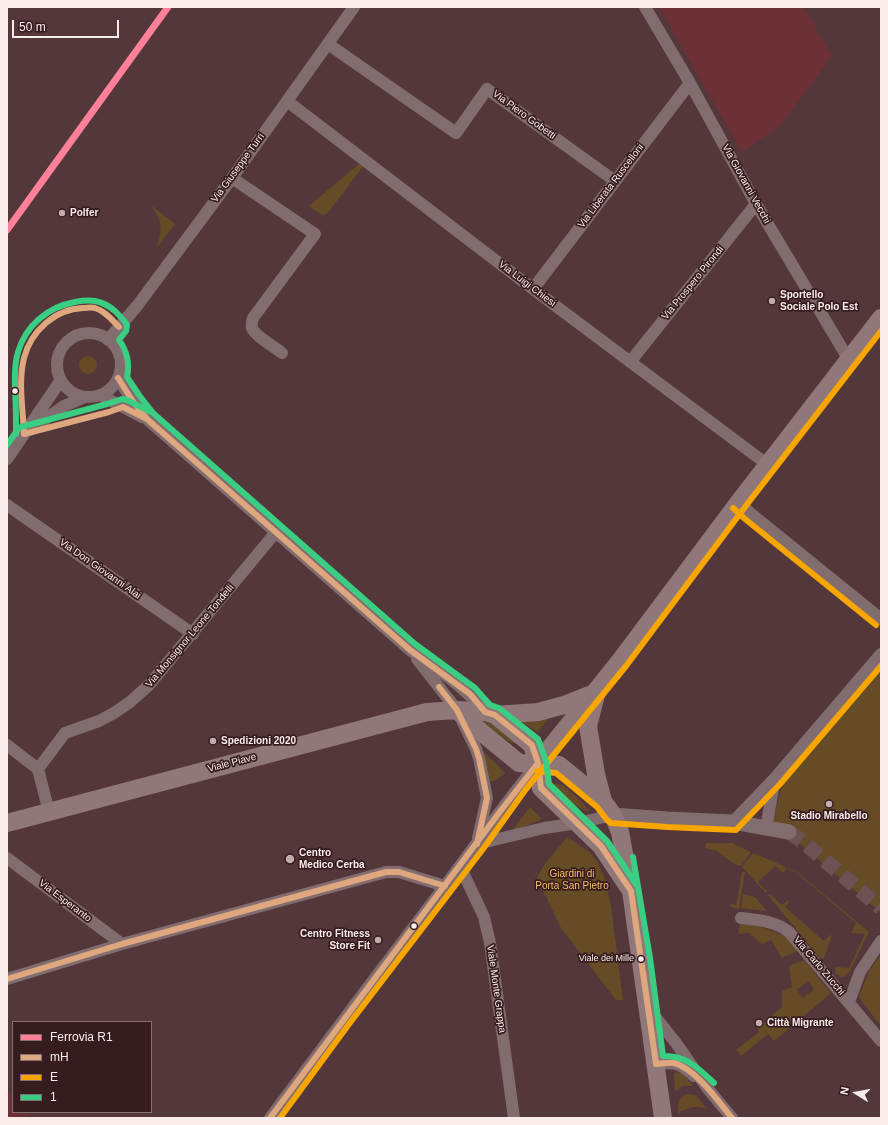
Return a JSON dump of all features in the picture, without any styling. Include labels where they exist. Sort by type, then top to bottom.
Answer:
[{"type":"main road","points":[[538,763],[596,692],[739,502],[881,318]]},
{"type":"main road","points":[[596,692],[588,726],[596,774],[608,808],[620,832],[631,891],[663,1118]]},
{"type":"main road","name":"Viale Piave","points":[[7,823],[427,712],[457,710],[490,713],[538,712],[564,705],[596,692]]},
{"type":"main road","points":[[457,710],[519,763],[559,765],[608,808]]},
{"type":"main road","points":[[490,713],[532,745],[538,763],[541,788],[602,846],[631,891]]},
{"type":"street","name":"Via Giuseppe Turri","points":[[108,340],[137,306],[232,178],[354,7]]},
{"type":"street","name":"Via Giovanni Vecchi","points":[[645,7],[690,83],[756,204],[849,360]]},
{"type":"street","name":"Via Piero Gobetti","points":[[328,44],[456,134],[488,89],[615,181]]},
{"type":"street","name":"Via Liberata Ruscelloni","points":[[533,289],[690,83]]},
{"type":"street","name":"Via Luigi Chiesi","points":[[287,101],[533,289],[768,465]]},
{"type":"street","points":[[232,178],[314,234],[253,318],[252,326],[255,332],[282,353]]},
{"type":"street","name":"Via Prospero Pirondi","points":[[630,362],[756,204]]},
{"type":"street","points":[[24,434],[64,406],[84,397],[100,395],[111,388],[118,378],[121,366],[119,355],[114,345],[97,334],[88,333],[70,339],[62,348],[58,358],[57,368],[60,380],[71,391],[84,397]]},
{"type":"street","points":[[118,378],[132,400],[147,419],[410,650],[470,694],[490,713]]},
{"type":"street","points":[[7,459],[60,380]]},
{"type":"street","points":[[100,395],[147,419]]},
{"type":"street","points":[[739,502],[750,513],[881,619]]},
{"type":"street","name":"Via Don Giovanni Alai","points":[[7,505],[193,634]]},
{"type":"street","name":"Via Monsignor Leone Tondelli","points":[[38,769],[65,733],[99,721],[114,713],[130,702],[149,685],[193,634],[276,532]]},
{"type":"street","points":[[410,650],[457,710],[476,749],[487,798],[477,844]]},
{"type":"street","points":[[732,822],[775,778],[881,654]]},
{"type":"street","points":[[7,745],[38,769],[49,812]]},
{"type":"street","points":[[270,1118],[343,1019],[538,763]]},
{"type":"street","points":[[766,828],[775,778]]},
{"type":"street","points":[[477,844],[544,828],[578,823],[608,808],[667,820],[732,822],[789,832]]},
{"type":"street","name":"Via Esperanto","points":[[7,858],[122,944]]},
{"type":"street","name":"Viale Monte Grappa","points":[[460,866],[484,917],[490,943],[514,1118]]},
{"type":"street","points":[[7,979],[122,944],[392,871],[445,886]]},
{"type":"street","name":"Via Carlo Zucchi","points":[[741,918],[767,921],[786,929],[792,934],[881,1041]]},
{"type":"street","points":[[849,1002],[860,972],[881,941]]},
{"type":"street","points":[[648,1008],[676,1043],[708,1089],[732,1118]]},
{"type":"street","points":[[656,1064],[673,1063],[685,1067],[708,1089]]},
{"type":"shaded area","points":[[659,7],[804,7],[832,56],[780,126],[742,152]]},
{"type":"shaded area","points":[[7,1091],[12,1095],[12,1113],[27,1113],[31,1118],[7,1118]]},
{"type":"green space","points":[[360,163],[364,165],[327,214],[322,215],[309,206]]},
{"type":"green space","points":[[148,203],[175,224],[156,249],[160,236],[160,224],[157,213]]},
{"type":"green space","points":[[88,356],[94,359],[97,365],[94,371],[88,374],[82,371],[79,365],[82,359]]},
{"type":"green space","name":"Stadio Mirabello","points":[[881,671],[881,913],[773,821],[781,788]]},
{"type":"green space","points":[[552,714],[538,732],[517,719]]},
{"type":"green space","points":[[482,722],[493,723],[520,745],[508,741]]},
{"type":"green space","points":[[484,752],[505,773],[496,780],[490,782]]},
{"type":"green space","points":[[552,783],[563,785],[582,802],[590,812],[568,801],[559,793]]},
{"type":"green space","points":[[530,807],[542,819],[511,832]]},
{"type":"green space","name":"Giardini di Porta San Pietro","points":[[567,837],[591,853],[598,863],[605,879],[611,906],[623,1000],[616,1000],[561,928],[537,878],[544,865]]},
{"type":"green space","points":[[706,843],[732,843],[751,852],[741,866],[736,865],[716,851],[705,848]]},
{"type":"green space","points":[[753,853],[796,871],[869,932],[850,971],[846,976],[841,977],[835,973],[836,967],[849,968],[865,934],[851,933],[856,923],[796,872],[787,868],[783,873],[775,866],[758,882],[767,891],[766,893],[742,867]]},
{"type":"green space","points":[[742,872],[745,872],[739,909],[731,907],[731,904],[736,905]]},
{"type":"green space","points":[[743,894],[755,897],[767,911],[741,908]]},
{"type":"green space","points":[[770,894],[782,905],[789,900],[785,907],[824,941],[830,935],[832,936],[824,958],[820,958],[768,895]]},
{"type":"green space","points":[[740,923],[762,927],[786,937],[798,951],[782,958],[771,940],[762,944],[749,933],[738,934]]},
{"type":"green space","points":[[881,955],[881,1026],[859,996],[870,969]]},
{"type":"green space","points":[[805,961],[831,993],[774,1041],[768,1034],[741,1056],[736,1050],[759,1032],[757,1028],[782,1007],[782,991],[792,987],[789,966]],"holes":[[[808,981],[814,989],[803,998],[797,990]]]},
{"type":"green space","points":[[676,1072],[684,1075],[693,1086],[682,1086],[675,1092],[674,1074]]},
{"type":"green space","points":[[687,1094],[696,1095],[707,1109],[694,1107],[681,1111],[678,1115],[678,1105],[680,1100]]},
{"type":"tunnel","points":[[789,832],[802,841],[881,908]]},
{"type":"rail line","name":"R1","points":[[7,230],[168,7]]},
{"type":"transit line","name":"1","points":[[16,434],[15,366],[18,352],[26,334],[39,319],[65,304],[81,301],[96,301],[110,307],[127,325],[126,331],[119,340],[127,357],[127,377],[153,413],[415,644],[475,688],[490,705],[499,708],[538,739],[546,761],[549,784],[607,841],[638,887]]},
{"type":"transit line","name":"mH","points":[[24,434],[21,396],[22,367],[27,348],[38,331],[46,323],[63,312],[73,309],[89,308],[95,308],[102,311],[119,327]]},
{"type":"transit line","name":"E","points":[[280,1118],[349,1024],[483,849],[526,789],[626,666],[745,507],[881,331]]},
{"type":"transit line","name":"mH","points":[[118,378],[132,400],[147,419],[410,650],[470,694],[485,712],[495,715],[532,745],[538,763],[541,788],[601,846],[631,891],[648,1008]]},
{"type":"transit line","name":"1","points":[[7,445],[21,427],[122,399],[151,412]]},
{"type":"transit line","name":"mH","points":[[24,434],[123,407],[147,419]]},
{"type":"transit line","name":"E","points":[[733,508],[876,625]]},
{"type":"transit line","name":"E","points":[[537,771],[556,773],[597,807],[611,823],[736,830],[781,783],[881,666]]},
{"type":"transit line","name":"mH","points":[[439,687],[457,710],[479,758],[487,798],[477,844]]},
{"type":"transit line","name":"mH","points":[[270,1118],[538,763]]},
{"type":"transit line","name":"1","points":[[633,857],[650,958],[663,1056],[671,1056],[685,1060],[714,1083]]},
{"type":"transit line","name":"mH","points":[[7,979],[122,944],[386,872],[399,872],[445,886]]},
{"type":"transit line","name":"mH","points":[[643,972],[656,1064],[674,1063],[690,1071],[706,1086],[732,1118]]},
{"type":"place","name":"Polfer","points":[[62,213]]},
{"type":"place","name":"Sportello Sociale Polo Est","points":[[772,301]]},
{"type":"place","name":"Spedizioni 2020","points":[[213,741]]},
{"type":"place","name":"Stadio Mirabello","points":[[829,804]]},
{"type":"place","name":"Centro Medico Cerba","points":[[290,859]]},
{"type":"place","name":"Centro Fitness Store Fit","points":[[378,940]]},
{"type":"place","name":"Viale dei Mille","points":[[641,959]]},
{"type":"place","name":"Città Migrante","points":[[759,1023]]}]
